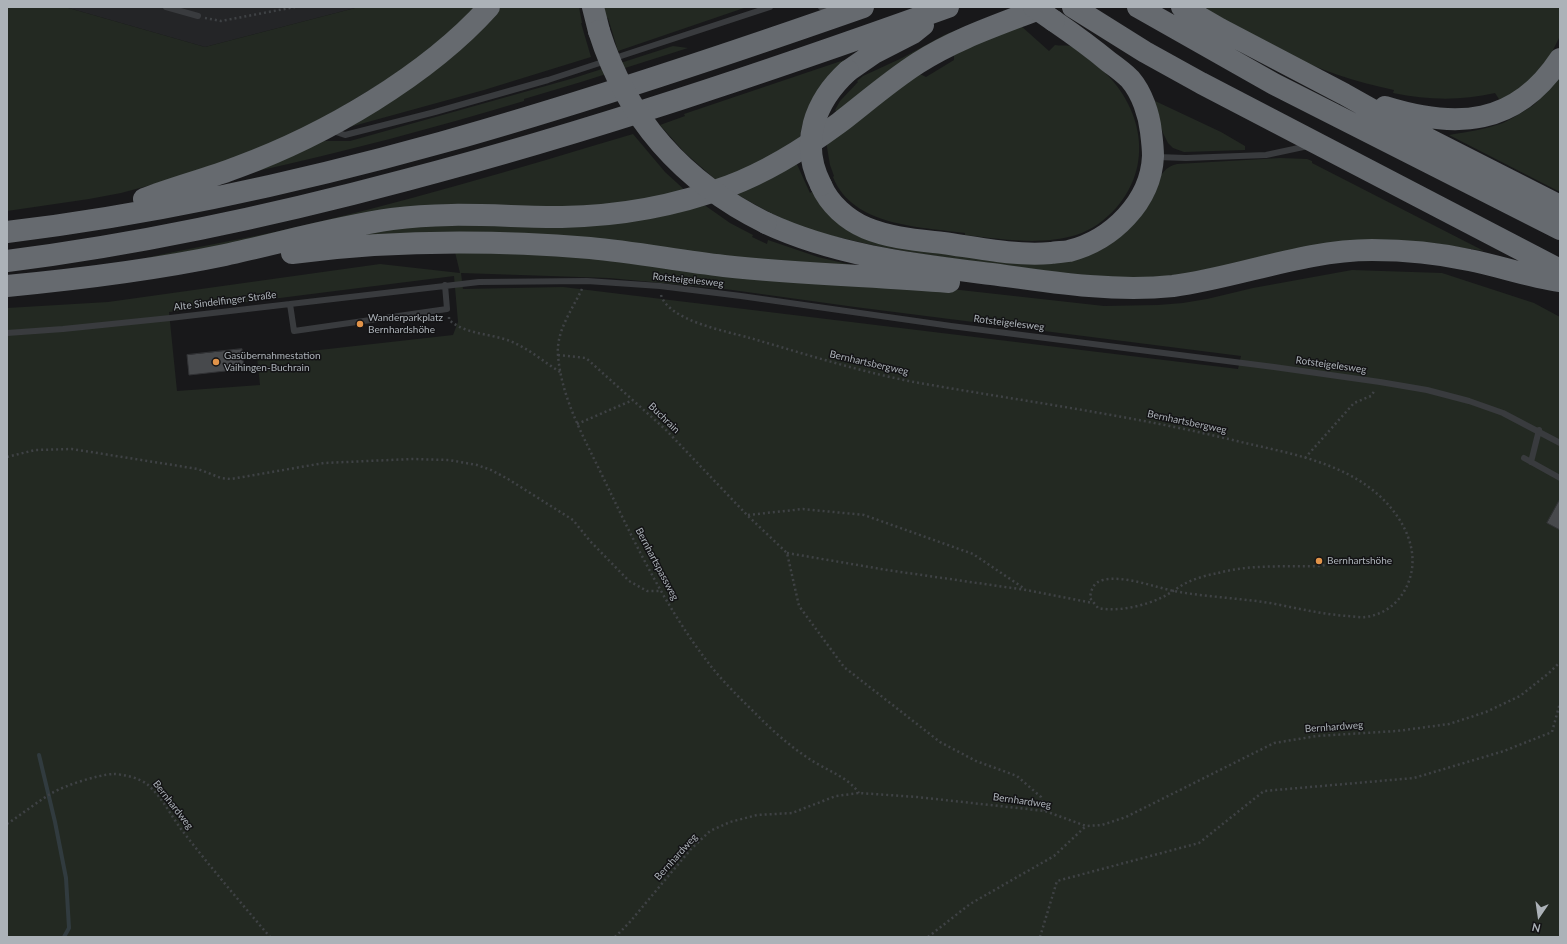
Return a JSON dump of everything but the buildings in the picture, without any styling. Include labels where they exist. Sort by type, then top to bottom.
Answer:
[{"type":"highway","points":[[116,217],[144,198],[238,168],[280,150],[324,128],[361,107],[422,67],[458,37],[489,7]]},
{"type":"highway","points":[[593,7],[599,31],[617,78],[644,124],[665,150],[688,172],[714,193],[742,211],[807,240],[856,253],[931,266],[1018,278],[1106,287],[1154,287],[1198,282],[1320,254],[1345,251],[1377,250],[1442,255],[1469,260],[1540,278],[1560,281]]},
{"type":"highway","points":[[946,8],[913,33],[874,53],[848,71],[830,89],[823,100],[814,122],[812,133],[812,156],[814,168],[821,185],[829,199],[846,216],[878,233],[901,238],[1007,252],[1042,253],[1068,251],[1103,236],[1118,226],[1130,213],[1146,185],[1150,174],[1153,156],[1148,113],[1131,80],[1049,14],[1034,7]]},
{"type":"highway","points":[[1138,7],[1274,84],[1560,229]]},
{"type":"highway","points":[[1182,7],[1232,36],[1385,117],[1560,206]]},
{"type":"highway","points":[[7,261],[122,244],[234,222],[302,207],[432,174],[540,143],[670,102],[946,8]]},
{"type":"highway","points":[[1076,9],[1144,52],[1255,112],[1560,270]]},
{"type":"highway","points":[[7,232],[116,217],[298,178],[436,143],[639,82],[854,10]]},
{"type":"highway","points":[[7,286],[75,280],[221,256],[391,219],[462,214],[587,216],[639,211],[690,199],[750,177],[783,160],[837,124],[910,69],[943,49],[977,33],[1049,14]]},
{"type":"highway","points":[[1344,94],[1404,113],[1439,119],[1483,117],[1504,110],[1524,99],[1551,73],[1560,59]]},
{"type":"highway","points":[[221,256],[251,259],[347,246],[432,242],[488,243],[592,248],[756,269],[977,284],[1018,278]]},
{"type":"lane","points":[[166,7],[198,16]]},
{"type":"lane","points":[[324,128],[345,135],[435,112],[563,75],[770,7]]},
{"type":"lane","points":[[820,7],[854,10]]},
{"type":"lane","points":[[1153,156],[1186,158],[1266,156],[1318,144]]},
{"type":"lane","name":"Rotsteigelesweg","points":[[445,285],[494,282],[587,282],[660,286],[1380,382],[1427,390],[1469,401],[1503,413],[1538,430],[1560,443]]},
{"type":"lane","points":[[290,304],[294,331],[447,309],[445,285]]},
{"type":"lane","name":"Alte Sindelfinger Straße","points":[[7,333],[63,329],[445,285]]},
{"type":"lane","points":[[1531,462],[1538,430]]},
{"type":"lane","points":[[1524,458],[1560,478]]},
{"type":"path","points":[[198,16],[221,21],[295,7]]},
{"type":"path","name":"Bernhartspassweg","points":[[587,282],[560,331],[558,355],[565,391],[577,424],[661,591],[680,623],[711,666],[758,716],[780,737],[809,759],[853,784],[860,793]]},
{"type":"path","name":"Bernhartsbergweg","points":[[660,286],[663,302],[682,317],[826,361],[928,385],[1090,411],[1224,437],[1305,458],[1329,466],[1373,490],[1391,508],[1404,527],[1411,546],[1412,566],[1409,583],[1403,596],[1393,606],[1365,617],[1340,615],[1267,603],[1173,591],[1150,584],[1114,579],[1102,580],[1096,583],[1091,590],[1090,598],[1093,603]]},
{"type":"path","points":[[447,309],[449,320],[459,328],[501,338],[514,343],[561,372]]},
{"type":"path","name":"Buchrain","points":[[558,355],[586,358],[666,430],[747,515],[787,553]]},
{"type":"path","points":[[1305,458],[1354,402],[1371,396],[1380,382]]},
{"type":"path","points":[[577,424],[633,400]]},
{"type":"path","points":[[7,457],[35,450],[72,449],[198,469],[221,478],[231,479],[324,463],[412,459],[449,460],[477,465],[508,478],[573,520],[594,546],[629,581],[647,591],[661,591]]},
{"type":"path","points":[[747,515],[803,509],[864,515],[972,554],[1026,590]]},
{"type":"path","points":[[1045,811],[1041,797],[1017,776],[976,761],[940,742],[844,667],[799,606],[787,553],[887,570],[1026,590],[1093,603],[1098,608],[1120,609],[1163,597],[1187,583],[1219,572],[1258,566],[1321,566],[1328,564]]},
{"type":"path","name":"Bernhardweg","points":[[615,937],[630,923],[691,849],[710,831],[730,822],[757,815],[792,813],[836,796],[860,793],[917,797],[1045,811],[1086,826],[1102,825],[1126,817],[1274,743],[1317,736],[1397,731],[1449,724],[1486,712],[1520,696],[1549,673],[1560,662]]},
{"type":"path","points":[[1040,937],[1057,880],[1199,843],[1264,791],[1414,778],[1504,751],[1552,732],[1560,703]]},
{"type":"path","name":"Bernhardweg","points":[[7,824],[53,792],[66,787],[96,777],[115,774],[132,777],[147,784],[198,850],[270,937]]},
{"type":"path","points":[[928,937],[970,904],[1054,856],[1086,826]]},
{"type":"shaded area","points":[[7,7],[65,7],[205,47],[359,7],[481,7],[423,58],[278,145],[121,193],[7,211]]},
{"type":"shaded area","points":[[65,7],[359,7],[205,47]]},
{"type":"shaded area","points":[[497,7],[579,7],[581,23],[591,57],[484,90],[346,128]]},
{"type":"shaded area","points":[[604,7],[747,7],[618,51],[608,18],[606,18]]},
{"type":"shaded area","points":[[1200,7],[1560,7],[1560,36],[1551,54],[1533,79],[1501,102],[1495,93],[1482,96],[1444,99],[1419,97],[1393,93],[1394,90],[1351,79],[1324,70],[1273,47]]},
{"type":"shaded area","points":[[1004,11],[840,115],[835,110],[840,101],[863,76],[902,58],[944,35]]},
{"type":"shaded area","points":[[1020,25],[1049,51],[1055,45],[1073,47],[1111,78],[1123,95],[1132,113],[1138,132],[1139,151],[1136,171],[1129,190],[1116,208],[1103,220],[1082,233],[1049,240],[1021,241],[965,235],[965,233],[908,226],[871,215],[855,206],[842,193],[833,177],[826,141],[916,72],[926,77],[954,60],[954,49]]},
{"type":"shaded area","points":[[673,46],[688,48],[524,99],[524,101],[456,121],[355,148],[253,172],[313,141],[350,141],[574,78]]},
{"type":"shaded area","points":[[850,58],[831,73],[816,92],[806,113],[800,137],[757,164],[716,180],[684,152],[660,125],[685,116],[684,114]]},
{"type":"shaded area","points":[[1560,74],[1560,192],[1449,135],[1490,127],[1510,120],[1533,106]]},
{"type":"shaded area","points":[[1153,100],[1221,132],[1245,146],[1245,150],[1184,152],[1173,148],[1168,143],[1163,133]]},
{"type":"shaded area","points":[[633,134],[665,172],[688,193],[643,203],[265,239],[137,260],[324,221],[413,198]]},
{"type":"shaded area","points":[[1280,158],[1307,159],[1312,161],[1312,163],[1484,251],[1432,243],[1167,276],[1103,277],[920,254],[828,235],[781,218],[735,193],[796,162],[810,193],[813,191],[829,212],[1053,262],[1156,185],[1164,172],[1173,165]]},
{"type":"shaded area","points":[[703,204],[730,223],[753,235],[752,237],[767,244],[768,240],[818,257],[856,266],[349,236],[406,225]]},
{"type":"shaded area","points":[[455,252],[542,253],[895,287],[960,290],[1104,306],[1183,303],[1253,288],[1352,270],[1442,273],[1534,303],[1560,317],[1560,937],[7,937],[7,308],[108,302],[380,264],[460,273]],"holes":[[[461,273],[609,278],[725,289],[1241,356],[1238,369],[563,287],[463,289]],[[454,276],[458,322],[453,335],[257,357],[260,385],[177,391],[169,312]]]},
{"type":"waterway","points":[[39,755],[55,822],[66,878],[69,928],[64,937]]},
{"type":"place","name":"Wanderparkplatz Bernhardshöhe","points":[[360,324]]},
{"type":"place","name":"Gasübernahmestation Vaihingen-Buchrain","points":[[216,362]]},
{"type":"place","name":"Bernhartshöhe","points":[[1319,561]]}]
